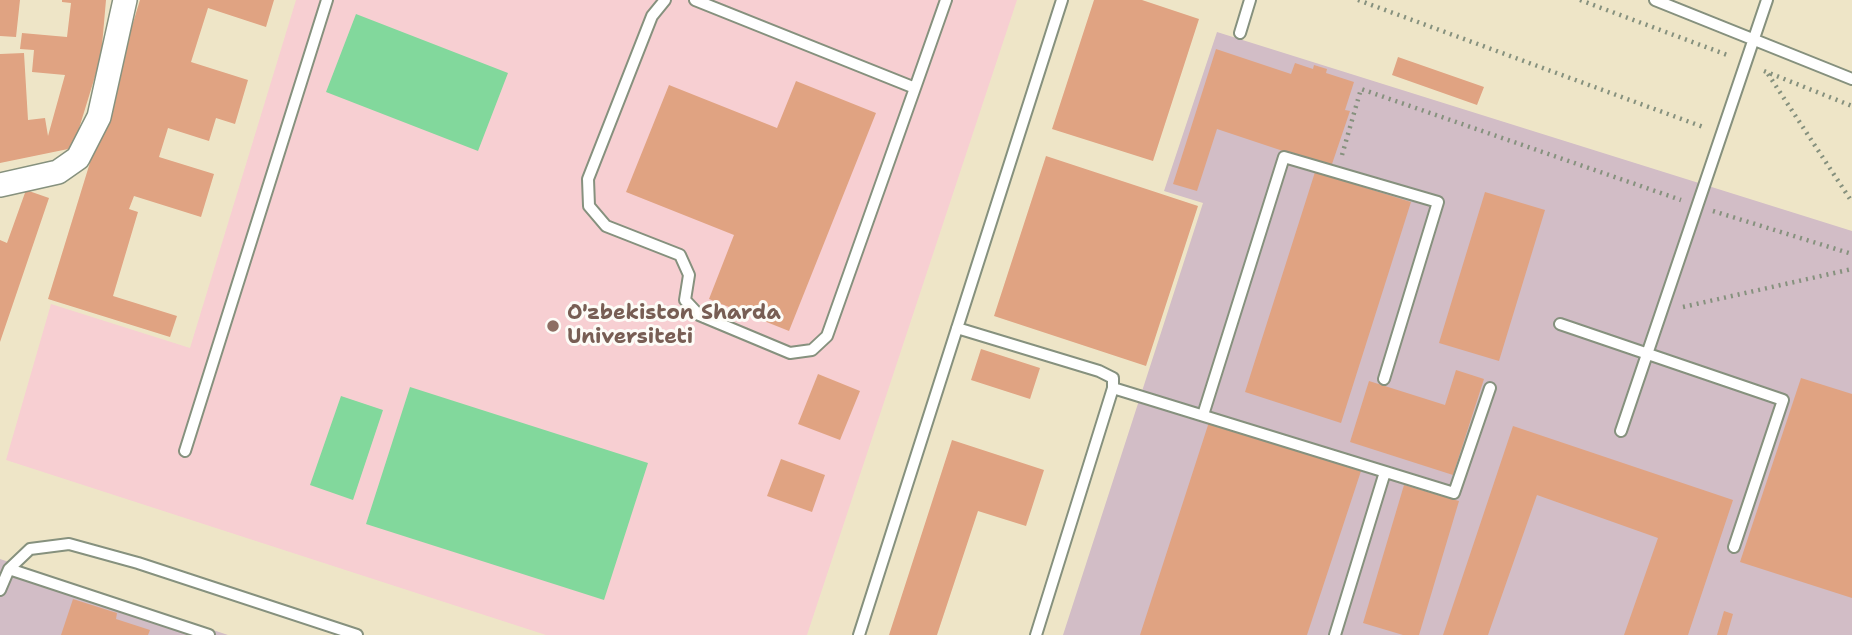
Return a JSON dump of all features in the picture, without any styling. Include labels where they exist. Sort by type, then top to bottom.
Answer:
[{"type":"street","points":[[0,185],[58,172],[78,158],[99,117],[125,0]]},
{"type":"lane","points":[[185,451],[327,0]]},
{"type":"lane","points":[[666,0],[652,16],[588,179],[589,206],[606,226],[680,255],[689,275],[685,300],[699,315],[790,353],[812,350],[827,336],[946,0]]},
{"type":"lane","points":[[695,0],[915,88]]},
{"type":"lane","points":[[859,635],[1062,0]]},
{"type":"lane","points":[[1240,33],[1250,0]]},
{"type":"lane","points":[[1656,0],[1752,44],[1852,79]]},
{"type":"lane","points":[[1621,431],[1767,0]]},
{"type":"lane","points":[[1203,415],[1284,157],[1438,202],[1384,379]]},
{"type":"lane","points":[[1560,324],[1783,400],[1734,547]]},
{"type":"lane","points":[[957,328],[1099,371],[1113,378],[1113,388],[1035,635]]},
{"type":"lane","points":[[1113,388],[1454,493],[1490,388]]},
{"type":"lane","points":[[1335,635],[1385,472]]},
{"type":"lane","points":[[0,590],[9,569],[30,549],[69,544],[138,563],[357,635]]},
{"type":"lane","points":[[9,569],[208,635]]},
{"type":"path","points":[[1358,0],[1722,134]]},
{"type":"path","points":[[1580,0],[1746,62],[1852,106]]},
{"type":"path","points":[[1752,44],[1767,72],[1852,202]]},
{"type":"path","points":[[1337,172],[1361,89],[1697,206],[1852,254]]},
{"type":"path","points":[[1661,312],[1852,270]]},
{"type":"shaded area","name":"O'zbekiston Sharda Universiteti","points":[[296,0],[1017,0],[807,635],[546,635],[6,460],[51,304],[190,348]]},
{"type":"shaded area","points":[[1217,32],[1852,231],[1852,635],[1063,635],[1203,203],[1164,191]]},
{"type":"shaded area","points":[[0,559],[228,635],[0,635]]},
{"type":"green space","points":[[356,14],[508,73],[478,151],[326,92]]},
{"type":"green space","points":[[410,387],[648,463],[604,600],[366,524]]},
{"type":"green space","points":[[341,396],[383,410],[353,500],[310,485]]},
{"type":"building","points":[[0,0],[20,0],[16,37],[0,36]]},
{"type":"building","points":[[62,0],[106,0],[101,57],[73,148],[0,163],[0,54],[24,53],[28,120],[45,118],[48,136],[65,75],[32,72],[34,50],[20,49],[22,33],[67,37],[71,3]]},
{"type":"building","points":[[140,0],[274,0],[266,27],[208,8],[191,62],[248,80],[235,124],[216,118],[209,141],[168,128],[159,157],[214,174],[201,217],[134,196],[129,209],[138,212],[113,296],[177,316],[170,337],[48,299]]},
{"type":"building","points":[[1094,0],[1142,0],[1199,19],[1153,161],[1052,129]]},
{"type":"building","points":[[1216,49],[1291,74],[1295,63],[1313,69],[1314,65],[1327,69],[1326,73],[1354,82],[1345,110],[1350,111],[1331,167],[1217,129],[1197,191],[1173,184]]},
{"type":"building","points":[[1398,57],[1484,87],[1477,105],[1392,75]]},
{"type":"building","points":[[796,81],[876,113],[789,331],[709,299],[734,235],[626,192],[669,85],[777,128]]},
{"type":"building","points":[[1046,156],[1198,206],[1146,366],[994,316]]},
{"type":"building","points":[[1315,172],[1411,202],[1341,423],[1245,392]]},
{"type":"building","points":[[26,190],[49,198],[0,342],[0,240],[7,243]]},
{"type":"building","points":[[1485,192],[1545,210],[1499,361],[1439,343]]},
{"type":"building","points":[[981,349],[1040,368],[1030,399],[971,380]]},
{"type":"building","points":[[1456,370],[1484,379],[1453,475],[1350,442],[1369,381],[1445,405]]},
{"type":"building","points":[[818,374],[860,391],[840,440],[798,424]]},
{"type":"building","points":[[1801,378],[1852,394],[1852,598],[1740,562]]},
{"type":"building","points":[[1209,422],[1361,471],[1307,635],[1140,635]]},
{"type":"building","points":[[1513,426],[1733,500],[1688,635],[1624,635],[1658,538],[1537,495],[1488,635],[1443,635]]},
{"type":"building","points":[[952,440],[1044,470],[1026,526],[978,511],[937,635],[889,635]]},
{"type":"building","points":[[781,459],[825,475],[812,512],[767,496]]},
{"type":"building","points":[[1404,485],[1459,501],[1419,635],[1403,635],[1363,623]]},
{"type":"building","points":[[73,599],[117,613],[116,619],[150,630],[148,635],[61,635]]},
{"type":"building","points":[[1724,611],[1733,614],[1727,635],[1717,635]]},
{"type":"place","name":"O'zbekiston Sharda Universiteti","points":[[553,326]]}]
